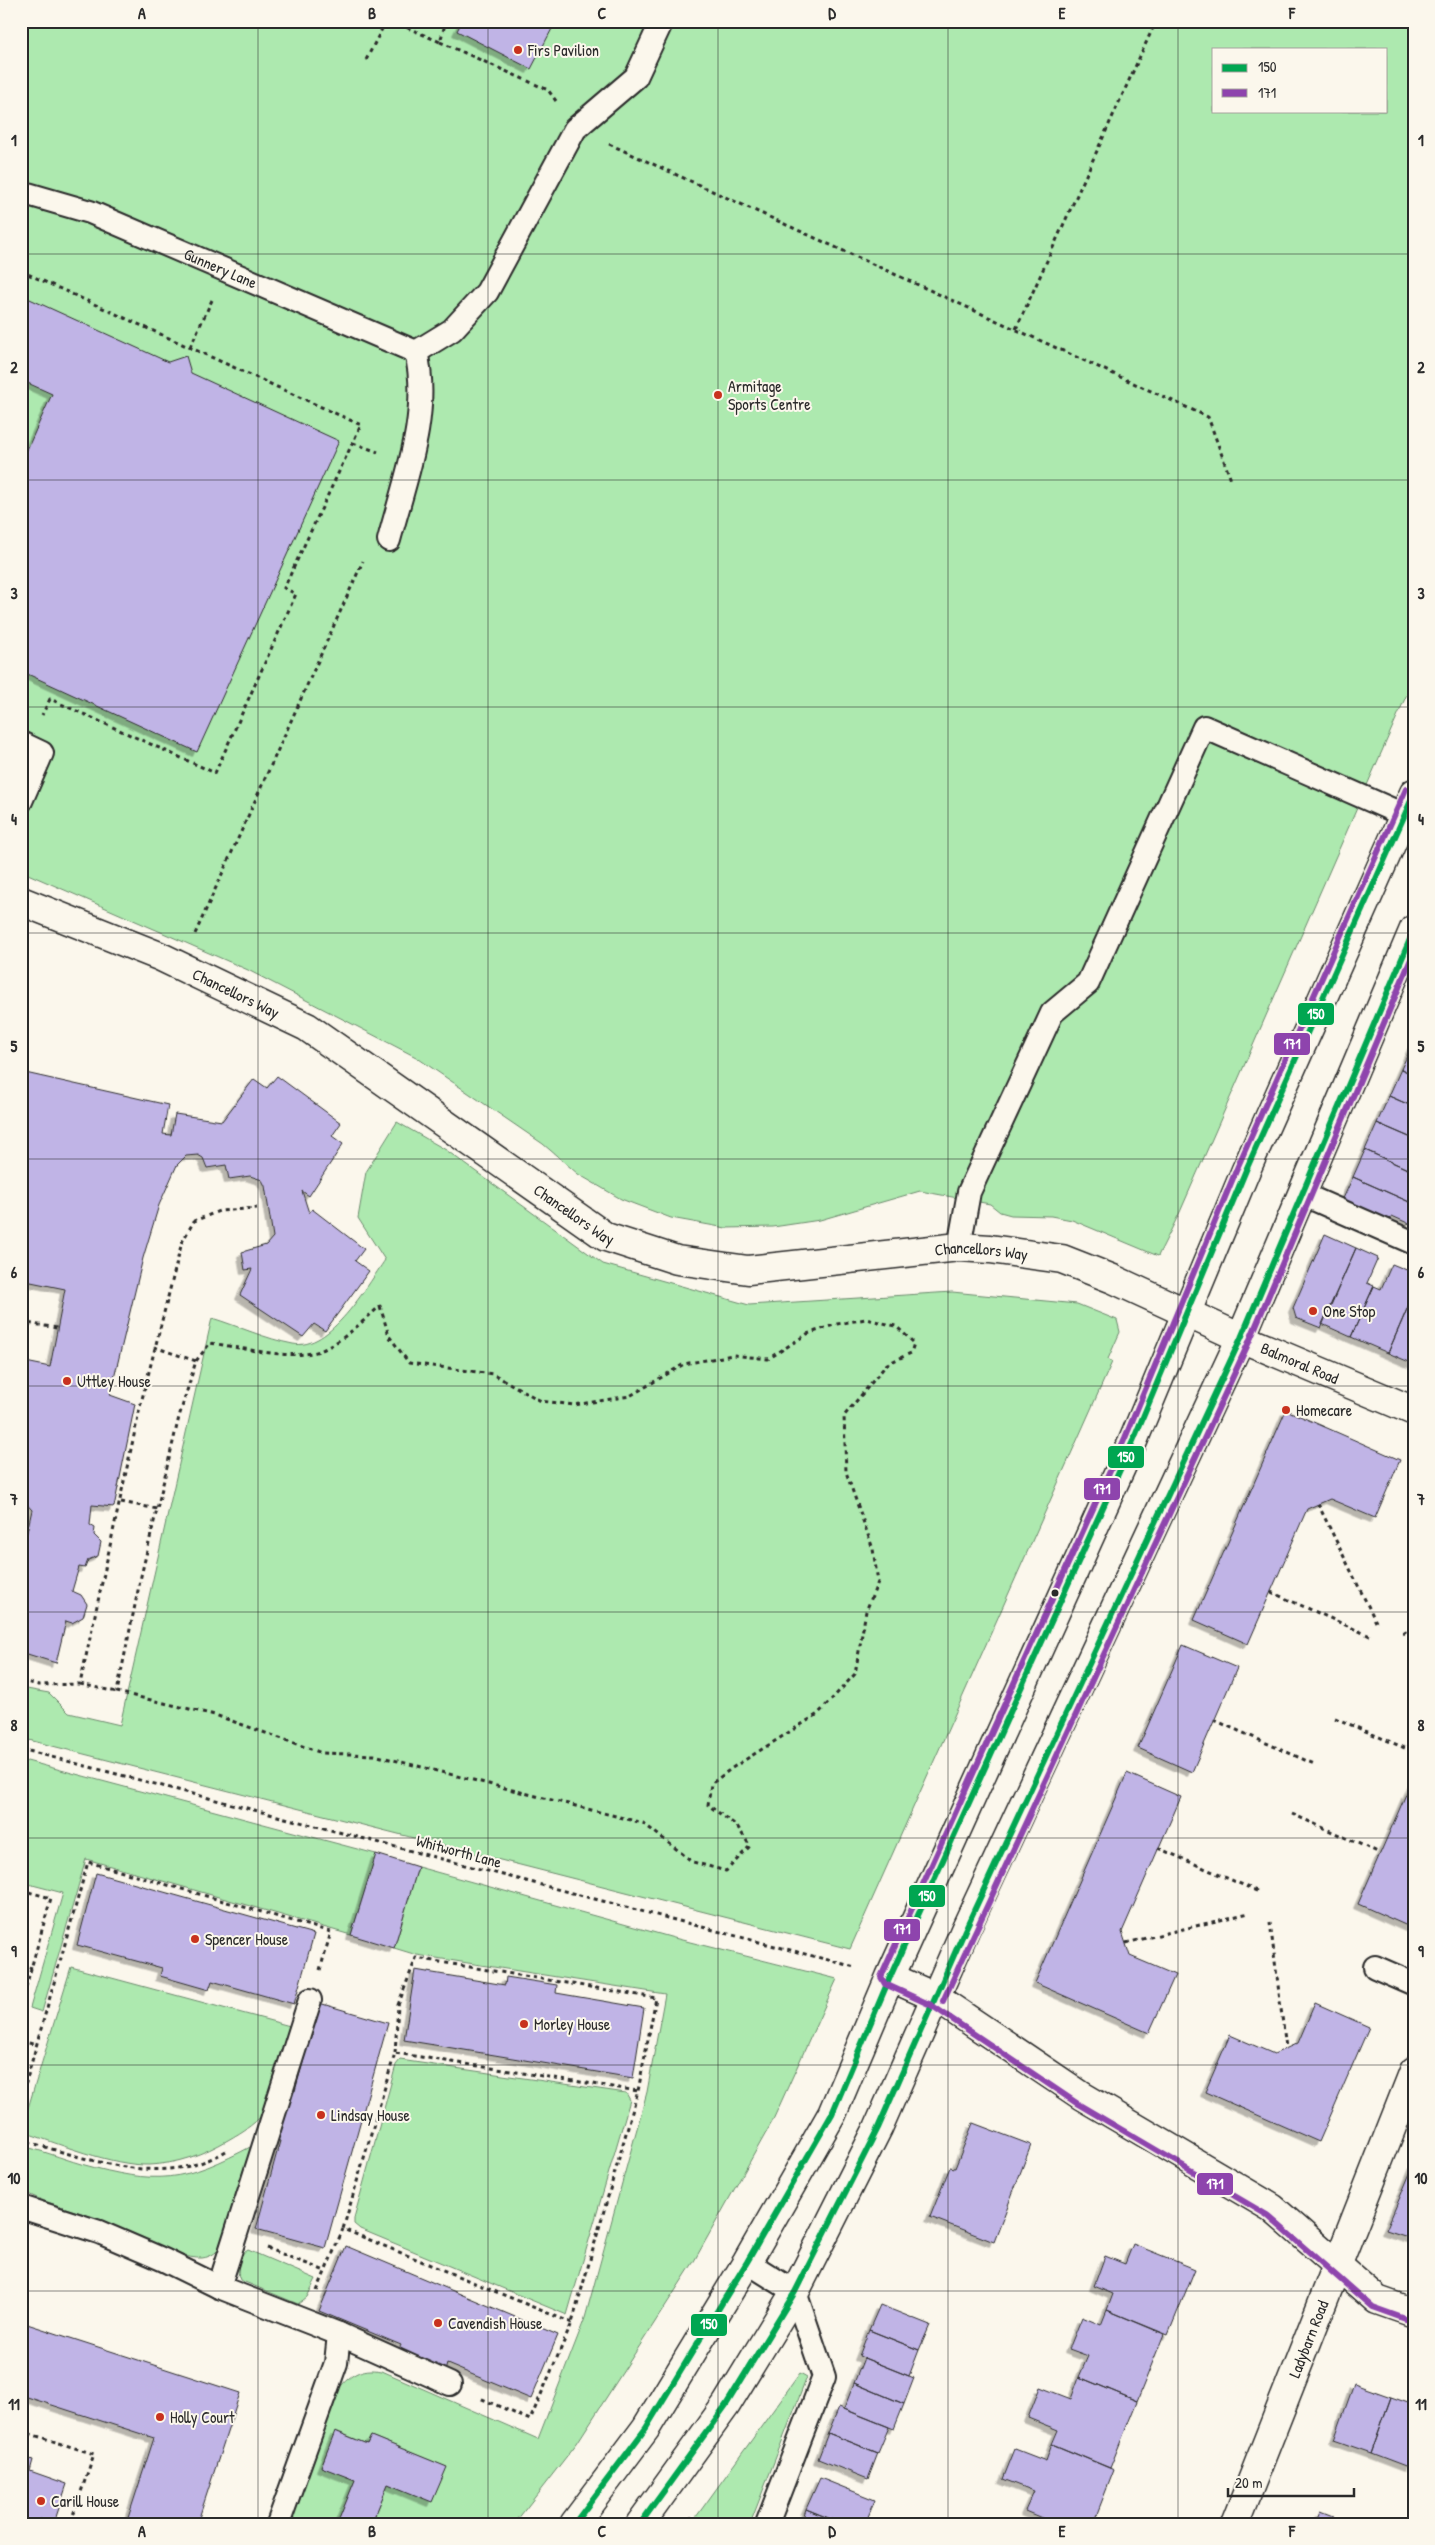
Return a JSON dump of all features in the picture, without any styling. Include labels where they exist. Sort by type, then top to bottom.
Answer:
[{"type":"main road","points":[[574,2524],[646,2428],[747,2262],[832,2114],[890,1977],[1129,1450],[1188,1313],[1246,1170],[1409,804]]},
{"type":"main road","name":"Chancellors Way","points":[[21,901],[181,966],[307,1027],[606,1237],[677,1260],[748,1270],[960,1247],[990,1249],[1062,1259],[1113,1279],[1188,1313]]},
{"type":"main road","points":[[640,2524],[726,2405],[795,2292],[878,2128],[935,1997],[1241,1338],[1414,929]]},
{"type":"main road","name":"Balmoral Road","points":[[1188,1313],[1241,1338],[1414,1411]]},
{"type":"main road","points":[[890,1977],[935,1997],[1082,2096],[1272,2208],[1338,2268],[1377,2300],[1414,2313]]},
{"type":"main road","name":"Ladybarn Road","points":[[1235,2524],[1338,2268],[1414,2070]]},
{"type":"lane","points":[[389,540],[420,413],[422,390],[416,352],[452,330],[487,292],[575,129],[636,77],[662,21]]},
{"type":"lane","name":"Gunnery Lane","points":[[21,192],[90,212],[416,352]]},
{"type":"lane","points":[[960,1247],[969,1192],[1052,1013],[1088,983],[1204,726],[1409,804]]},
{"type":"lane","points":[[21,802],[42,753],[25,745]]},
{"type":"lane","points":[[1302,1194],[1414,1242]]},
{"type":"lane","points":[[1375,1967],[1414,1984]]},
{"type":"lane","points":[[219,2287],[310,2000]]},
{"type":"lane","points":[[21,2207],[99,2232],[164,2260],[219,2287],[339,2334],[450,2384]]},
{"type":"lane","points":[[747,2262],[795,2292],[824,2377],[767,2524]]},
{"type":"lane","points":[[278,2524],[336,2363],[339,2334]]},
{"type":"path","points":[[366,60],[386,21]]},
{"type":"path","points":[[392,21],[548,90],[575,129],[1208,417],[1231,480]]},
{"type":"path","points":[[440,42],[446,21]]},
{"type":"path","points":[[1016,329],[1156,21]]},
{"type":"path","points":[[21,271],[361,425],[284,588],[296,594],[215,773],[50,699],[25,745]]},
{"type":"path","points":[[190,347],[226,271]]},
{"type":"path","points":[[181,966],[375,533],[389,540]]},
{"type":"path","points":[[80,1684],[154,1347],[182,1242],[194,1221],[219,1211],[257,1208]]},
{"type":"path","points":[[21,1681],[39,1685],[80,1684],[117,1692],[215,1715],[322,1753],[374,1755],[643,1824],[693,1862],[726,1871],[750,1846],[737,1826],[708,1805],[711,1784],[732,1768],[818,1714],[855,1674],[866,1610],[878,1582],[873,1549],[846,1472],[844,1416],[887,1364],[911,1353],[914,1343],[896,1326],[866,1319],[837,1324],[807,1334],[768,1359],[733,1355],[684,1364],[630,1396],[574,1405],[541,1401],[493,1374],[409,1363],[389,1336],[380,1306],[345,1337],[320,1351],[290,1355],[210,1343],[196,1361],[179,1417],[117,1692]]},
{"type":"path","points":[[21,1322],[57,1328]]},
{"type":"path","points":[[154,1347],[196,1361]]},
{"type":"path","points":[[121,1502],[157,1509]]},
{"type":"path","points":[[1318,1504],[1376,1622]]},
{"type":"path","points":[[1271,1592],[1370,1636]]},
{"type":"path","points":[[1403,1633],[1414,1626]]},
{"type":"path","points":[[1335,1718],[1414,1752]]},
{"type":"path","points":[[1214,1720],[1314,1764]]},
{"type":"path","name":"Whitworth Lane","points":[[21,1749],[890,1977]]},
{"type":"path","points":[[1292,1814],[1380,1853]]},
{"type":"path","points":[[1158,1848],[1258,1892]]},
{"type":"path","points":[[21,2100],[88,1862],[331,1932],[319,1973]]},
{"type":"path","points":[[21,1890],[51,1898],[21,2004]]},
{"type":"path","points":[[1126,1944],[1249,1913]]},
{"type":"path","points":[[1270,1922],[1286,2048]]},
{"type":"path","points":[[304,2320],[343,2229],[395,2053],[398,2005],[416,1958],[656,1998],[638,2091],[572,2323],[530,2420],[450,2384]]},
{"type":"path","points":[[21,1965],[32,1968]]},
{"type":"path","points":[[21,2041],[37,2045]]},
{"type":"path","points":[[395,2053],[638,2091]]},
{"type":"path","points":[[21,2140],[114,2165],[155,2171],[183,2167],[219,2155],[254,2134],[274,2114]]},
{"type":"path","points":[[343,2229],[572,2323]]},
{"type":"path","points":[[236,2236],[325,2271]]},
{"type":"path","points":[[21,2431],[94,2454],[70,2524]]},
{"type":"green space","name":"Armitage Sports Centre","points":[[21,21],[1414,21],[1414,678],[1180,1212],[1158,1256],[1072,1220],[1051,1216],[1011,1215],[1000,1212],[990,1204],[920,1191],[820,1220],[773,1227],[726,1228],[671,1218],[621,1199],[578,1174],[543,1144],[416,1057],[248,970],[21,871]]},
{"type":"green space","points":[[397,1122],[446,1150],[603,1264],[749,1305],[952,1292],[1077,1304],[1117,1320],[1120,1332],[1108,1359],[1112,1362],[850,1949],[21,1738],[21,1688],[49,1693],[69,1713],[120,1725],[212,1318],[262,1336],[293,1344],[307,1343],[334,1327],[358,1300],[385,1260],[358,1218],[366,1172]]},
{"type":"green space","points":[[27,1761],[376,1854],[351,1935],[86,1859],[42,2012],[30,2008],[63,1893],[21,1882],[21,1765]]},
{"type":"green space","points":[[418,1867],[674,1938],[837,1979],[772,2122],[693,2263],[577,2443],[514,2524],[380,2524],[373,2521],[388,2484],[432,2501],[446,2467],[371,2436],[367,2444],[336,2431],[321,2466],[355,2480],[337,2524],[288,2524],[336,2392],[346,2381],[362,2371],[382,2371],[538,2439],[585,2318],[647,2092],[665,1994],[417,1955],[394,1948]]},
{"type":"green space","points":[[71,1967],[290,2026],[274,2089],[268,2106],[261,2117],[251,2126],[200,2154],[170,2163],[149,2165],[102,2158],[21,2131]]},
{"type":"green space","points":[[400,2060],[626,2093],[630,2100],[567,2315],[360,2229],[354,2224],[354,2218],[396,2065]]},
{"type":"green space","points":[[254,2145],[224,2244],[214,2253],[202,2258],[177,2254],[90,2216],[21,2190],[23,2168],[21,2167],[21,2146],[107,2171],[150,2177],[169,2177],[208,2167]]},
{"type":"green space","points":[[248,2250],[316,2279],[307,2297],[298,2304],[240,2280],[239,2264],[242,2255]]},
{"type":"green space","points":[[800,2373],[807,2377],[750,2524],[691,2524]]},
{"type":"building","name":"Firs Pavilion","points":[[462,21],[556,21],[531,69],[457,31]]},
{"type":"building","points":[[21,295],[168,362],[186,356],[191,373],[339,441],[197,752],[21,671],[21,463],[52,394],[21,380]]},
{"type":"building","points":[[1414,1043],[1414,1075],[1401,1069]]},
{"type":"building","points":[[1401,1069],[1414,1075],[1414,1107],[1389,1096]]},
{"type":"building","name":"Uttley House","points":[[21,1072],[168,1105],[163,1134],[171,1135],[175,1114],[222,1121],[254,1079],[267,1088],[277,1076],[341,1123],[332,1136],[343,1144],[309,1196],[302,1191],[309,1213],[312,1209],[364,1249],[355,1261],[369,1271],[325,1331],[314,1324],[303,1337],[240,1295],[252,1269],[245,1270],[242,1252],[266,1245],[273,1237],[265,1186],[262,1180],[250,1176],[229,1179],[226,1165],[207,1168],[203,1158],[198,1155],[186,1156],[177,1165],[159,1205],[143,1258],[110,1395],[135,1404],[114,1507],[92,1505],[90,1525],[95,1528],[94,1535],[101,1542],[98,1556],[88,1560],[85,1568],[79,1567],[72,1591],[81,1595],[87,1604],[83,1617],[72,1623],[66,1621],[56,1663],[21,1652],[21,1558],[32,1510],[21,1498],[21,1361],[50,1367],[65,1289],[21,1280]]},
{"type":"building","points":[[1389,1096],[1414,1107],[1414,1139],[1377,1123]]},
{"type":"building","points":[[1377,1123],[1414,1139],[1412,1171],[1365,1150]]},
{"type":"building","points":[[1365,1150],[1412,1171],[1409,1180],[1414,1182],[1414,1204],[1353,1177]]},
{"type":"building","points":[[1353,1177],[1414,1204],[1412,1225],[1392,1216],[1388,1225],[1341,1203]]},
{"type":"building","points":[[1325,1234],[1356,1248],[1321,1328],[1296,1318],[1293,1308]]},
{"type":"building","points":[[1356,1248],[1378,1258],[1367,1283],[1374,1286],[1351,1337],[1322,1324]]},
{"type":"building","points":[[1392,1264],[1414,1273],[1414,1293],[1388,1353],[1351,1337],[1374,1286],[1381,1289]]},
{"type":"building","points":[[1414,1293],[1414,1364],[1388,1353]]},
{"type":"building","points":[[1286,1410],[1400,1460],[1375,1518],[1330,1499],[1307,1509],[1248,1644],[1194,1620]]},
{"type":"building","points":[[1183,1645],[1237,1668],[1192,1772],[1138,1748]]},
{"type":"building","points":[[1127,1773],[1181,1797],[1122,1932],[1130,1956],[1175,1975],[1149,2033],[1035,1983]]},
{"type":"building","points":[[1414,1776],[1414,1924],[1412,1928],[1358,1904]]},
{"type":"building","points":[[376,1854],[418,1867],[394,1948],[351,1935]]},
{"type":"building","name":"Spencer House","points":[[96,1873],[314,1934],[294,2004],[212,1981],[209,1990],[160,1976],[162,1968],[77,1945]]},
{"type":"building","name":"Morley House","points":[[415,1970],[505,1985],[506,1977],[557,1985],[556,1993],[644,2008],[633,2078],[404,2040]]},
{"type":"building","name":"Lindsay House","points":[[319,2003],[388,2023],[325,2248],[256,2229],[280,2141],[273,2139],[287,2089],[295,2091]]},
{"type":"building","points":[[1315,2003],[1369,2027],[1319,2142],[1205,2092],[1230,2035],[1274,2054],[1298,2043]]},
{"type":"building","points":[[973,2123],[1031,2145],[994,2242],[930,2217],[950,2167],[955,2168]]},
{"type":"building","points":[[1414,2164],[1414,2239],[1386,2230]]},
{"type":"building","points":[[1133,2244],[1195,2269],[1168,2335],[1107,2310],[1113,2294],[1094,2286],[1105,2256],[1125,2264]]},
{"type":"building","name":"Cavendish House","points":[[346,2246],[558,2335],[531,2399],[447,2364],[445,2371],[398,2351],[401,2345],[319,2311]]},
{"type":"building","points":[[880,2305],[930,2325],[919,2350],[869,2330]]},
{"type":"building","points":[[1107,2310],[1164,2334],[1137,2401],[1079,2377],[1088,2356],[1069,2349],[1082,2317],[1101,2325]]},
{"type":"building","name":"Holly Court","points":[[21,2322],[240,2393],[197,2524],[126,2524],[154,2438],[21,2395]]},
{"type":"building","points":[[869,2330],[919,2350],[909,2376],[859,2356]]},
{"type":"building","points":[[864,2358],[914,2378],[904,2404],[854,2383]]},
{"type":"building","points":[[1079,2377],[1137,2401],[1110,2468],[1052,2444],[1058,2430],[1028,2418],[1040,2387],[1071,2399]]},
{"type":"building","points":[[854,2383],[904,2404],[894,2429],[844,2409]]},
{"type":"building","points":[[1354,2384],[1391,2397],[1371,2453],[1334,2440]]},
{"type":"building","points":[[1391,2397],[1414,2405],[1414,2450],[1408,2467],[1371,2453]]},
{"type":"building","points":[[839,2407],[889,2427],[878,2453],[828,2433]]},
{"type":"building","points":[[335,2431],[367,2444],[371,2436],[447,2467],[432,2502],[388,2484],[373,2521],[380,2524],[337,2524],[355,2480],[321,2467]]},
{"type":"building","points":[[828,2433],[878,2453],[868,2479],[818,2459]]},
{"type":"building","points":[[1052,2444],[1114,2470],[1093,2524],[1056,2524],[1025,2511],[1034,2491],[1003,2479],[1015,2449],[1046,2461]]},
{"type":"building","name":"Carill House","points":[[21,2456],[33,2460],[30,2471],[67,2484],[54,2523],[40,2519],[39,2524],[21,2524]]},
{"type":"building","points":[[820,2478],[875,2500],[865,2524],[843,2524],[806,2509]]},
{"type":"building","points":[[806,2509],[843,2524],[801,2524]]},
{"type":"building","points":[[1321,2512],[1352,2524],[1316,2524]]},
{"type":"transit line","name":"171","points":[[1406,789],[1238,1166],[1125,1438],[881,1977],[885,1984],[931,2005],[1078,2104],[1267,2215],[1372,2307],[1411,2321]]},
{"type":"transit line","name":"150","points":[[574,2524],[646,2428],[747,2262],[832,2114],[890,1977],[1133,1441],[1246,1170],[1414,794]]},
{"type":"transit line","name":"150","points":[[640,2524],[726,2405],[795,2292],[878,2128],[965,1930],[1241,1338],[1414,930]]},
{"type":"transit line","name":"171","points":[[943,2001],[1249,1342],[1414,952]]},
{"type":"place","name":"Firs Pavilion","points":[[518,50]]},
{"type":"place","name":"Armitage Sports Centre","points":[[718,395]]},
{"type":"place","name":"One Stop","points":[[1313,1311]]},
{"type":"place","name":"Uttley House","points":[[67,1381]]},
{"type":"place","name":"Homecare","points":[[1286,1410]]},
{"type":"place","name":"Spencer House","points":[[195,1939]]},
{"type":"place","name":"Morley House","points":[[524,2024]]},
{"type":"place","name":"Lindsay House","points":[[321,2115]]},
{"type":"place","name":"Cavendish House","points":[[438,2323]]},
{"type":"place","name":"Holly Court","points":[[160,2417]]},
{"type":"place","name":"Carill House","points":[[41,2501]]}]
